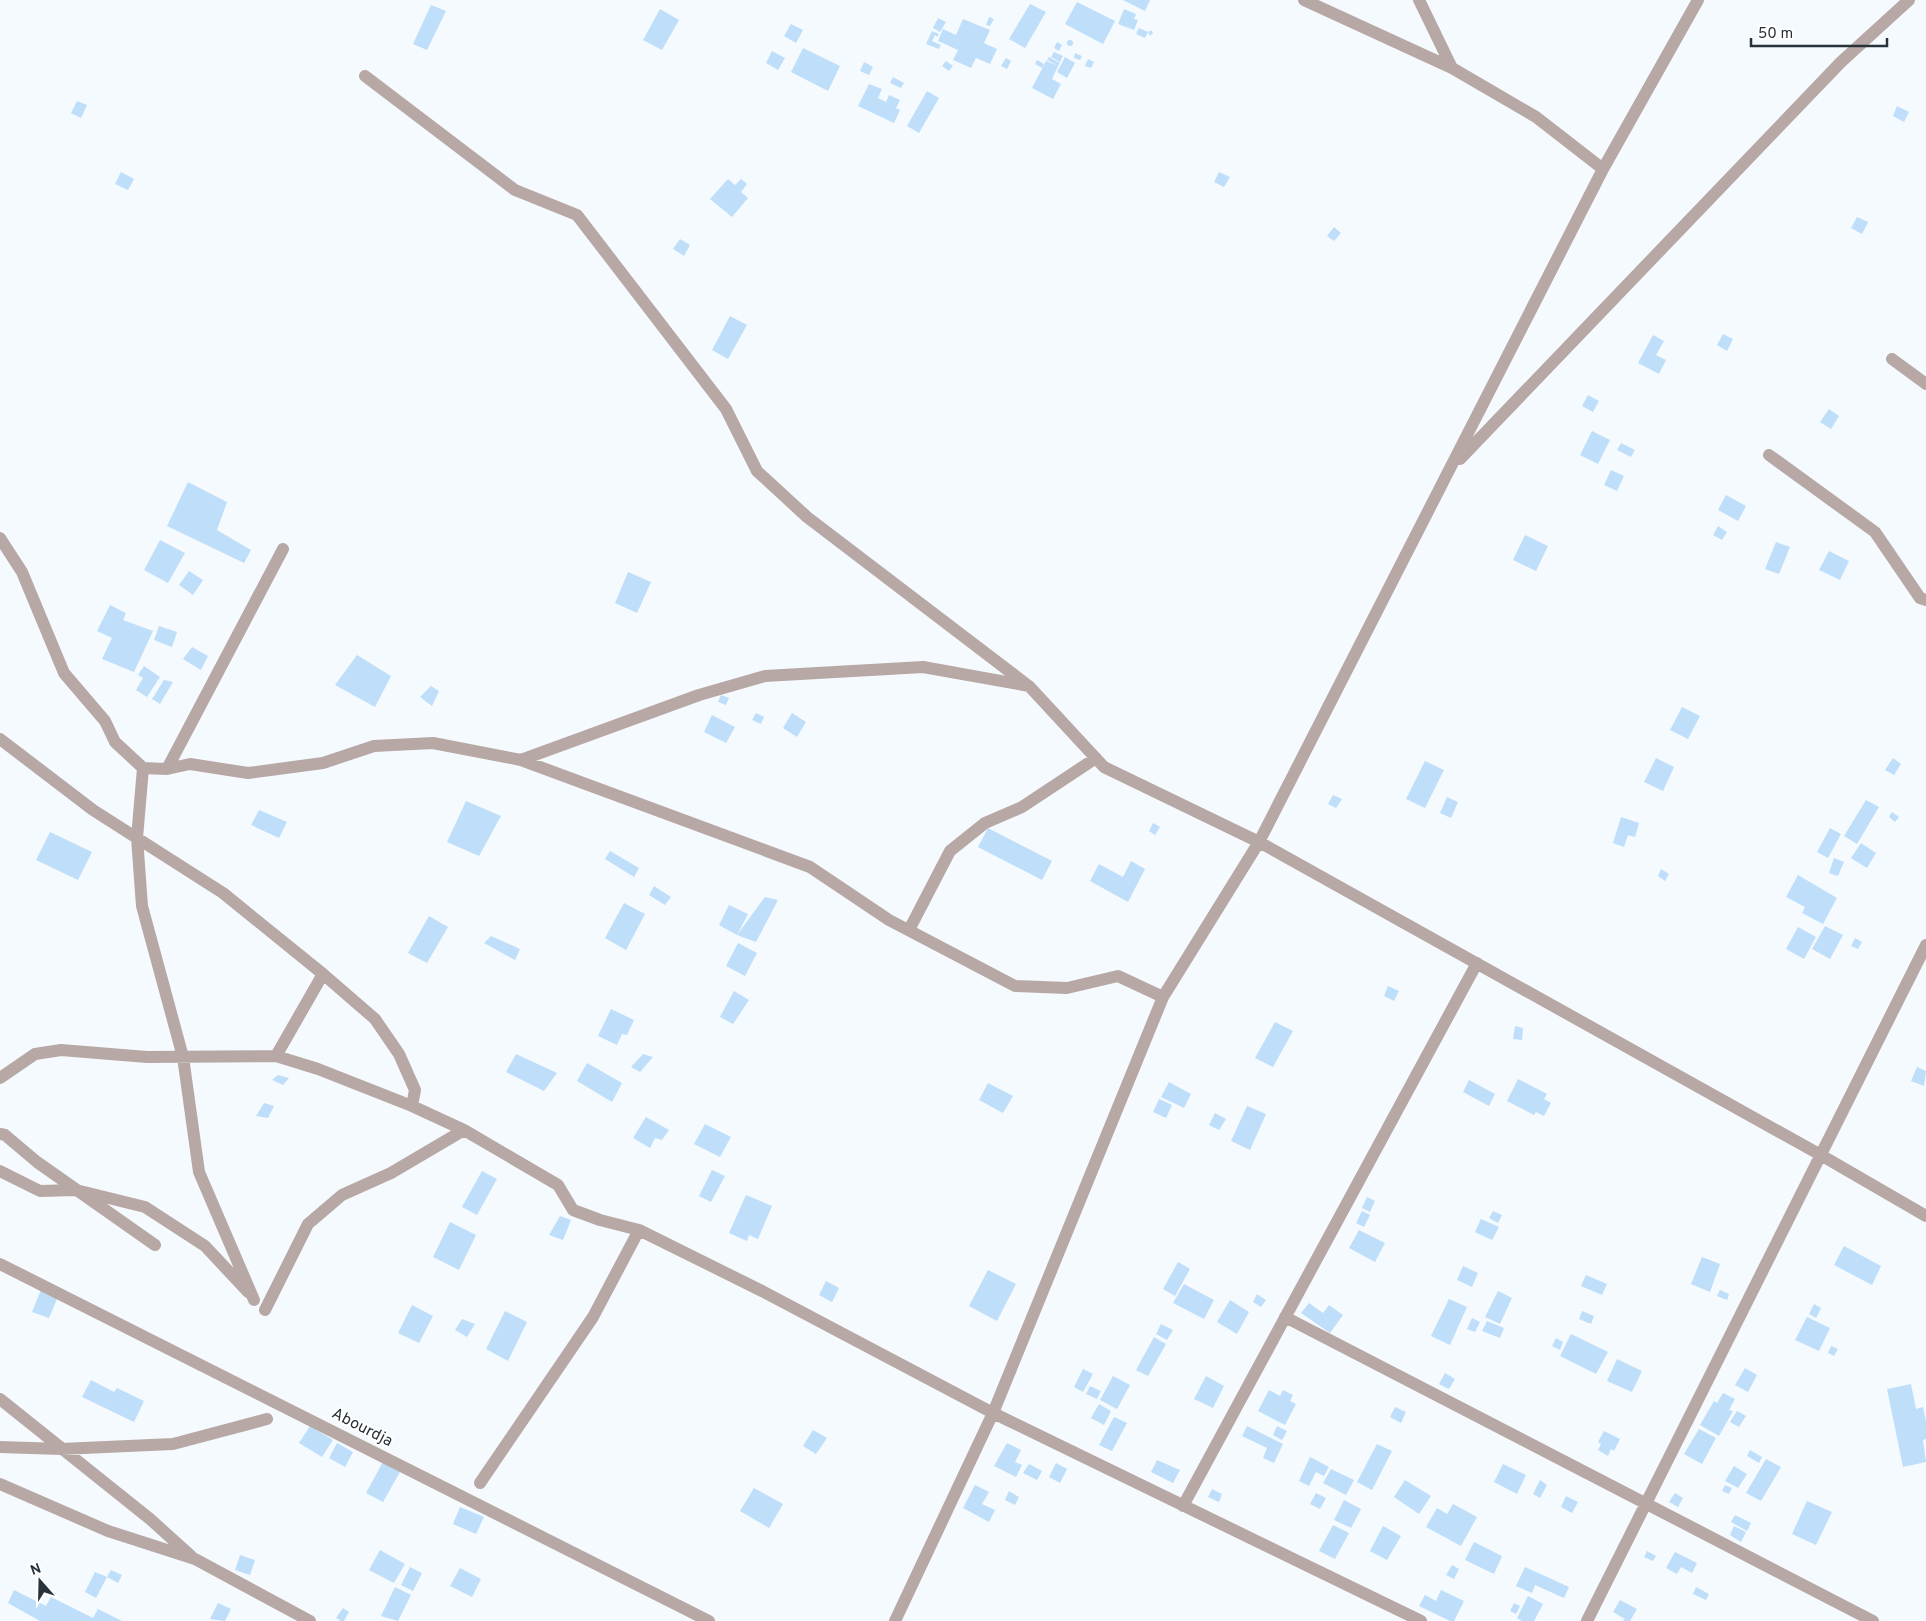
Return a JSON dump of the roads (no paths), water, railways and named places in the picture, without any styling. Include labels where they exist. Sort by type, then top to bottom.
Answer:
[{"type":"street","points":[[1304,0],[1452,68],[1536,117],[1603,169]]},
{"type":"street","points":[[1419,0],[1452,68]]},
{"type":"street","points":[[895,1621],[993,1413],[1163,997],[1259,842],[1603,169],[1698,0]]},
{"type":"street","points":[[1450,469],[1841,62],[1909,0]]},
{"type":"street","points":[[365,76],[515,190],[577,215],[726,408],[757,471],[808,517],[1029,686],[1104,767],[1259,842],[1820,1154],[1926,1216]]},
{"type":"street","points":[[1892,359],[1926,384]]},
{"type":"street","points":[[1769,455],[1875,532],[1920,598],[1926,600]]},
{"type":"street","points":[[0,538],[22,572],[64,673],[105,721],[115,742],[143,768],[167,769],[190,764],[248,773],[323,763],[374,746],[433,743],[521,760],[810,867],[889,920],[1015,986],[1067,988],[1118,976],[1163,997]]},
{"type":"street","points":[[167,769],[283,549]]},
{"type":"street","points":[[521,760],[699,695],[765,676],[923,667],[1029,686]]},
{"type":"street","points":[[0,739],[92,810],[222,893],[324,974],[375,1019],[399,1054],[415,1090],[412,1106]]},
{"type":"street","points":[[909,930],[950,851],[985,823],[1022,807],[1096,758]]},
{"type":"street","points":[[0,1171],[40,1191],[76,1190],[145,1207],[205,1246],[254,1300],[199,1172],[183,1057],[142,906],[136,838],[143,768]]},
{"type":"street","points":[[1586,1621],[1926,945]]},
{"type":"street","points":[[1184,1506],[1477,963]]},
{"type":"street","points":[[276,1056],[324,974]]},
{"type":"street","points":[[0,1078],[35,1054],[61,1050],[147,1057],[276,1056],[318,1069],[412,1106],[464,1130],[558,1185],[573,1210],[600,1220],[639,1230],[762,1291],[993,1413],[1421,1621]]},
{"type":"street","points":[[265,1310],[308,1224],[342,1195],[391,1173],[464,1130]]},
{"type":"street","points":[[0,1134],[5,1135],[76,1190],[155,1245]]},
{"type":"street","points":[[480,1483],[593,1317],[639,1230]]},
{"type":"street","name":"Abourdja","points":[[0,1264],[709,1621]]},
{"type":"street","points":[[1285,1317],[1873,1621]]},
{"type":"street","points":[[0,1399],[150,1519],[195,1560]]},
{"type":"street","points":[[0,1447],[61,1449],[173,1444],[267,1419]]},
{"type":"street","points":[[0,1484],[108,1531],[195,1560],[310,1621]]}]
